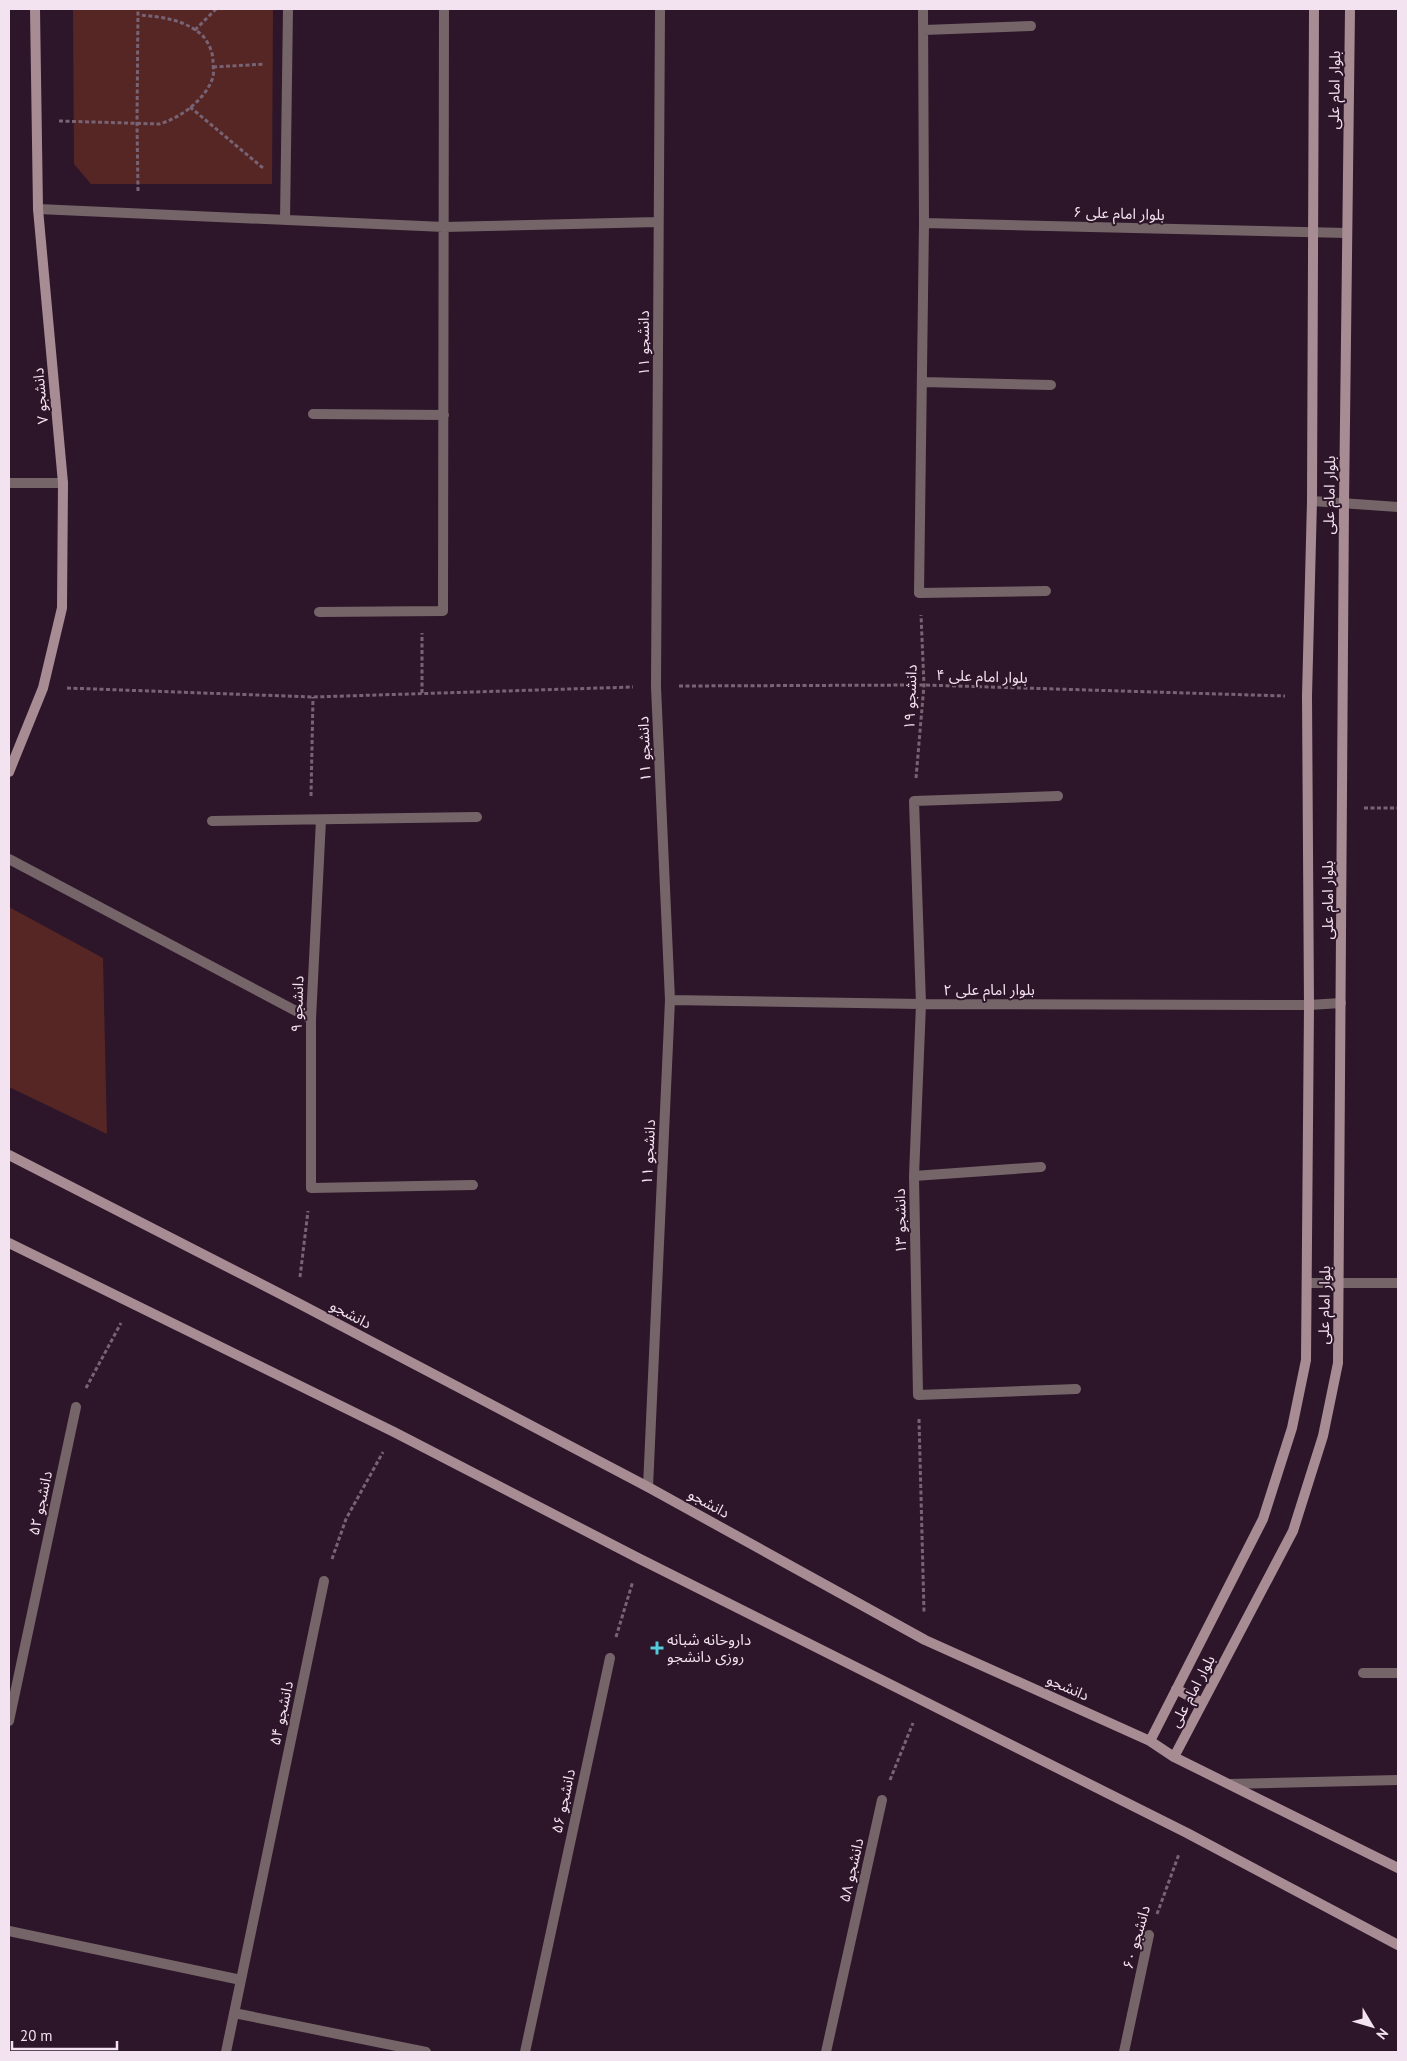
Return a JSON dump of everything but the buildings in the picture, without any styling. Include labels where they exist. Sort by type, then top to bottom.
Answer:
[{"type":"street","name":"دانشجو ۷","points":[[9,772],[44,688],[62,608],[63,482],[38,209],[35,9]]},
{"type":"street","points":[[285,220],[287,188],[288,9]]},
{"type":"street","points":[[319,612],[443,611],[444,9]]},
{"type":"street","name":"دانشجو ۱۱","points":[[648,1487],[670,1000],[656,686],[660,9]]},
{"type":"street","points":[[924,9],[924,223],[919,593],[1046,591]]},
{"type":"street","name":"بلوار امام علی","points":[[1150,1740],[1263,1519],[1292,1428],[1306,1360],[1309,1005],[1306,696],[1312,501],[1314,9]]},
{"type":"street","name":"بلوار امام علی","points":[[1174,1757],[1293,1530],[1323,1436],[1338,1363],[1344,504],[1350,9]]},
{"type":"street","points":[[924,30],[1031,26]]},
{"type":"street","points":[[38,209],[444,227],[658,222]]},
{"type":"street","name":"بلوار امام علی ۶","points":[[924,223],[1347,233]]},
{"type":"street","points":[[922,382],[1051,385]]},
{"type":"street","points":[[313,414],[444,415]]},
{"type":"street","points":[[9,483],[63,482]]},
{"type":"street","points":[[1312,501],[1398,506]]},
{"type":"street","points":[[914,801],[1058,796]]},
{"type":"street","name":"دانشجو ۱۳","points":[[914,801],[921,1004],[914,1176],[918,1395]]},
{"type":"street","points":[[212,821],[478,817]]},
{"type":"street","name":"دانشجو ۹","points":[[311,1188],[310,1018],[316,820]]},
{"type":"street","points":[[9,859],[310,1018]]},
{"type":"street","name":"بلوار امام علی ۲","points":[[670,1000],[921,1004],[1309,1005],[1341,1003]]},
{"type":"street","name":"دانشجو","points":[[9,1155],[298,1303],[648,1487],[925,1640],[1150,1740],[1174,1757],[1398,1868]]},
{"type":"street","points":[[914,1176],[1042,1167]]},
{"type":"street","points":[[311,1188],[473,1185]]},
{"type":"street","points":[[9,1243],[394,1432],[640,1559],[1187,1833],[1398,1945]]},
{"type":"street","points":[[1307,1283],[1398,1283]]},
{"type":"street","points":[[918,1395],[1076,1388]]},
{"type":"street","name":"دانشجو ۵۲","points":[[9,1721],[76,1406]]},
{"type":"street","name":"دانشجو ۵۴","points":[[226,2052],[324,1581]]},
{"type":"street","name":"دانشجو ۵۶","points":[[525,2052],[610,1658]]},
{"type":"street","points":[[1363,1673],[1398,1673]]},
{"type":"street","points":[[1176,1689],[1202,1703]]},
{"type":"street","points":[[1229,1784],[1398,1780]]},
{"type":"street","name":"دانشجو ۵۸","points":[[826,2052],[882,1800]]},
{"type":"street","points":[[9,1931],[241,1980]]},
{"type":"street","name":"دانشجو ۶۰","points":[[1124,2052],[1149,1935]]},
{"type":"street","points":[[234,2013],[426,2052]]},
{"type":"path","points":[[138,9],[138,212]]},
{"type":"path","points":[[195,30],[216,9]]},
{"type":"path","points":[[36,121],[159,124],[172,121],[204,94],[213,76],[213,52],[202,36],[186,24],[167,18],[139,15]]},
{"type":"path","points":[[213,67],[288,63]]},
{"type":"path","points":[[190,107],[287,188]]},
{"type":"path","name":"دانشجو ۱۹","points":[[914,801],[924,685],[919,593]]},
{"type":"path","points":[[422,693],[423,612]]},
{"type":"path","name":"بلوار امام علی ۴","points":[[44,688],[313,697],[656,686],[924,685],[1306,696]]},
{"type":"path","points":[[313,697],[316,820]]},
{"type":"path","points":[[1342,808],[1398,808]]},
{"type":"path","points":[[298,1303],[311,1188]]},
{"type":"path","points":[[76,1406],[132,1302]]},
{"type":"path","points":[[918,1395],[925,1640]]},
{"type":"path","points":[[324,1581],[346,1519],[394,1432]]},
{"type":"path","points":[[610,1658],[640,1559]]},
{"type":"path","points":[[882,1800],[922,1699]]},
{"type":"path","name":"دانشجو ۶۰","points":[[1149,1935],[1187,1833]]},
{"type":"shaded area","points":[[73,9],[273,9],[272,184],[91,184],[74,164]]},
{"type":"shaded area","points":[[9,907],[103,958],[107,1134],[9,1087]]},
{"type":"place","name":"داروخانه شبانه روزی دانشجو","points":[[657,1648]]}]
